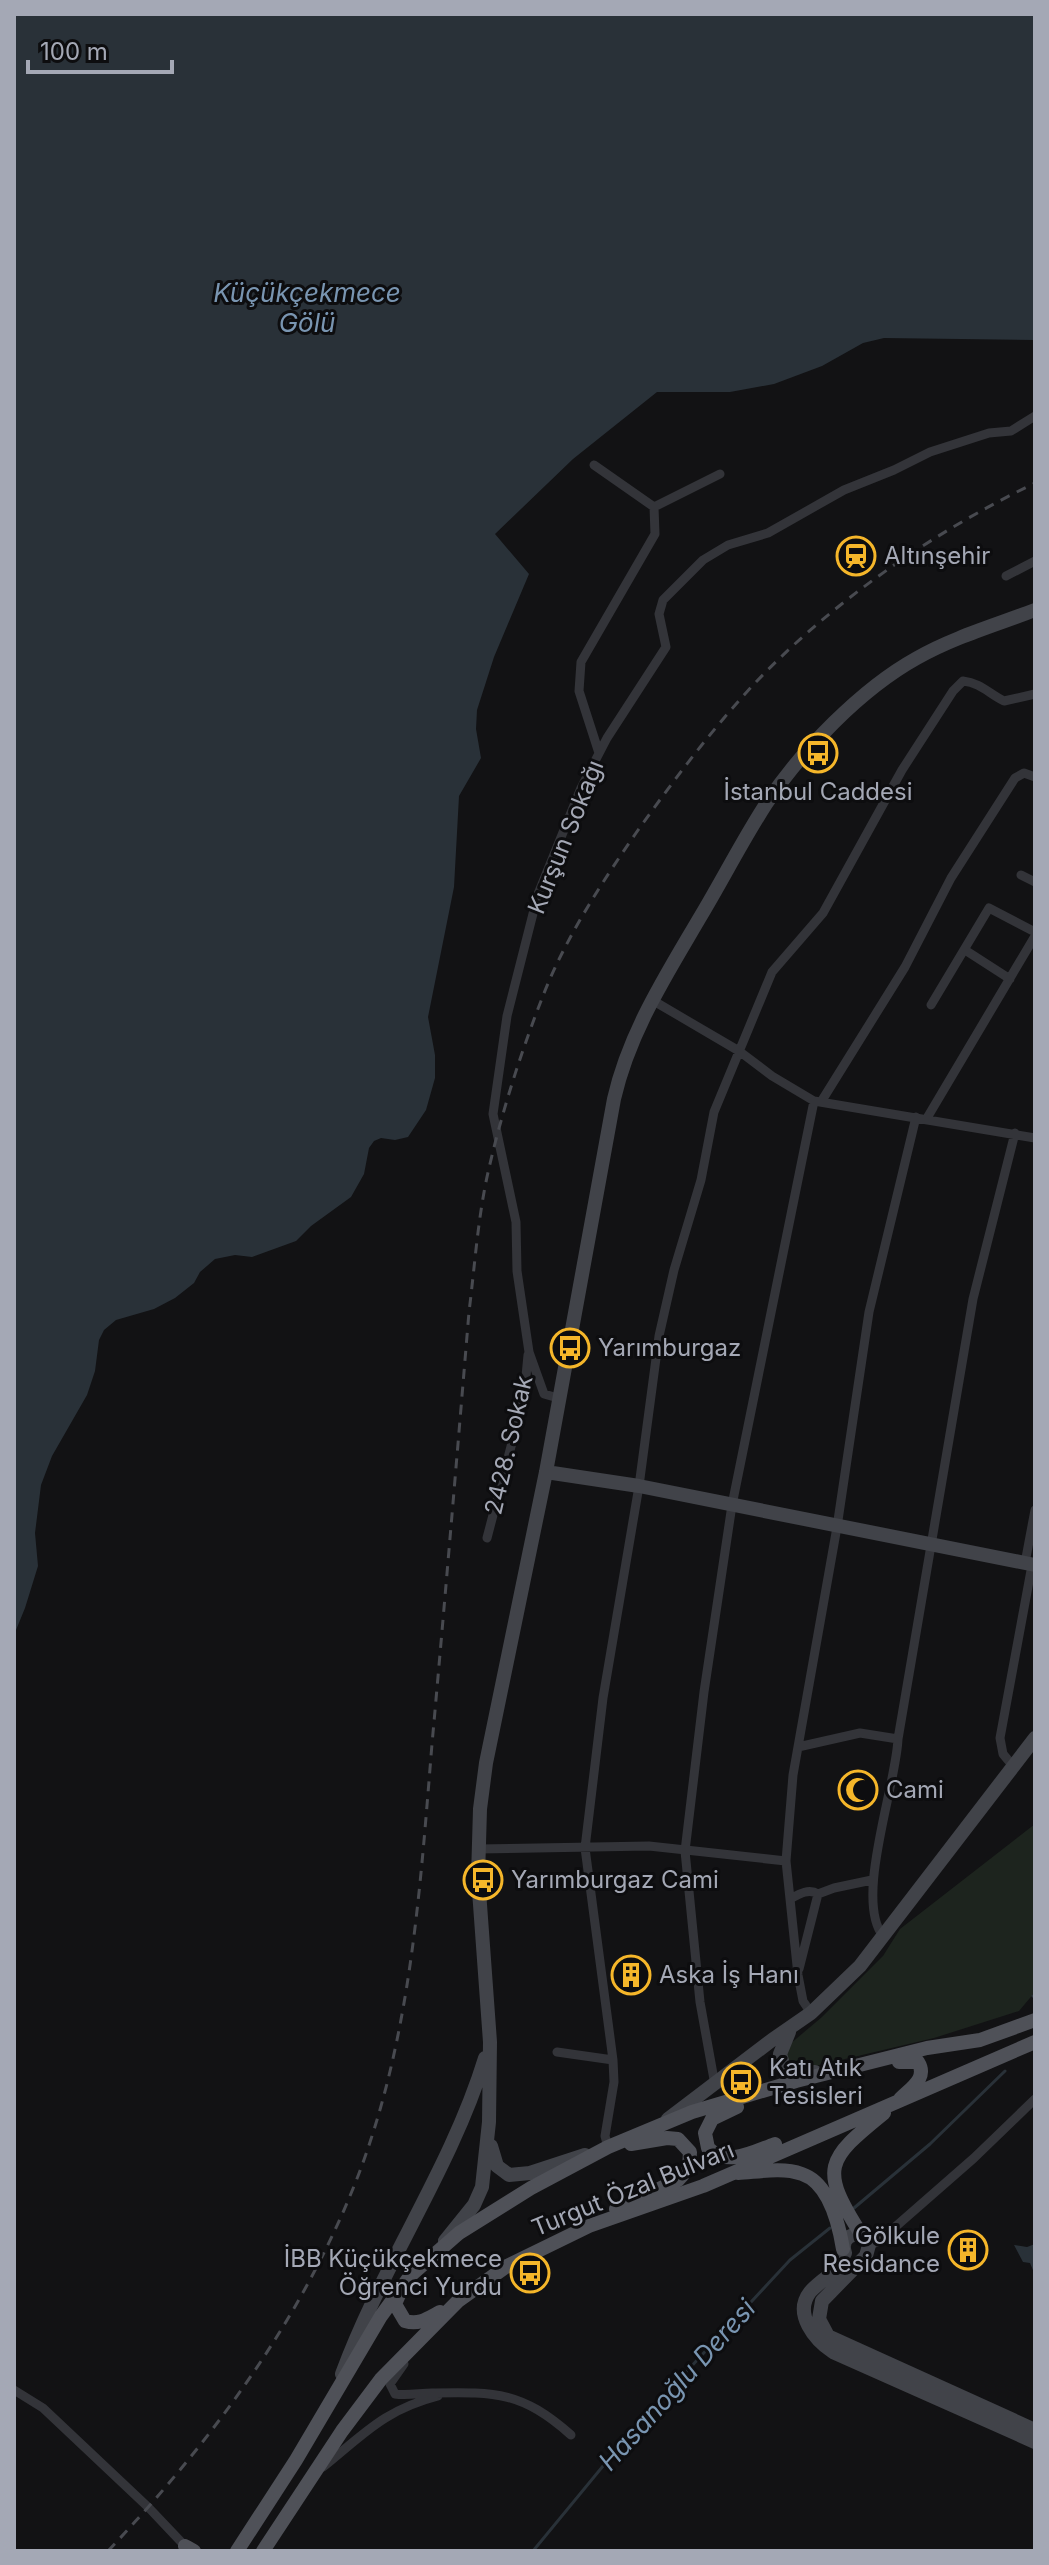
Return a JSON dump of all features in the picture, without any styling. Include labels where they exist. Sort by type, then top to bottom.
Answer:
[{"type":"main road","name":"Turgut Özal Bulvarı","points":[[336,2392],[381,2316],[411,2275],[459,2233],[531,2188],[608,2147],[692,2112],[796,2081],[927,2048],[980,2040],[1035,2020]]},
{"type":"main road","name":"Turgut Özal Bulvarı","points":[[263,2551],[360,2405],[458,2301],[507,2266],[589,2226],[703,2186],[1035,2042]]},
{"type":"main road","points":[[836,2071],[911,2060],[922,2067],[921,2078],[848,2143],[836,2165],[836,2192],[865,2240]]},
{"type":"main road","points":[[796,2081],[712,2119],[705,2133],[708,2148],[722,2158],[732,2158],[811,2130],[861,2118]]},
{"type":"main road","points":[[589,2226],[632,2200],[678,2180],[689,2168],[691,2160],[686,2145],[678,2139],[608,2147]]},
{"type":"main road","points":[[729,2174],[785,2171],[805,2175],[815,2181],[839,2227],[844,2251]]},
{"type":"main road","points":[[411,2275],[395,2304],[405,2321],[415,2324],[423,2321],[458,2301]]},
{"type":"main road","points":[[237,2551],[336,2392]]},
{"type":"street","name":"Kurşun Sokağı","points":[[558,1398],[544,1394],[529,1352],[517,1271],[516,1222],[493,1114],[507,1016],[538,894],[581,788],[599,753],[666,647],[659,614],[663,600],[703,560],[728,545],[768,533],[844,490],[930,452],[989,433],[1011,431],[1035,416]]},
{"type":"street","points":[[594,465],[654,507]]},
{"type":"street","points":[[654,507],[720,474]]},
{"type":"street","points":[[599,753],[579,691],[581,662],[655,534],[654,507]]},
{"type":"street","points":[[1006,576],[1035,561]]},
{"type":"street","points":[[437,2252],[474,2205],[482,2187],[489,2122],[490,2042],[478,1849],[486,1763],[546,1472],[617,1087],[626,1057],[652,1000],[766,805],[788,774],[842,716],[915,659],[1035,610]]},
{"type":"street","points":[[489,2122],[493,2157],[497,2166],[509,2175],[530,2173],[608,2147],[605,2136],[614,2082],[613,2060],[585,1848],[603,1698],[639,1486],[659,1336],[674,1270],[701,1180],[714,1112],[772,972],[823,913],[902,770],[953,691],[963,681],[977,683],[989,694],[1004,701],[1035,694]]},
{"type":"street","points":[[715,2085],[700,2002],[685,1851],[704,1692],[732,1505],[817,1102],[905,967],[980,830],[1015,778],[1024,773],[1035,777]]},
{"type":"street","points":[[1021,875],[1035,882]]},
{"type":"street","points":[[811,2013],[803,2001],[798,1975],[786,1861],[793,1775],[837,1527],[869,1312],[922,1118],[1035,934],[989,908],[931,1005]]},
{"type":"street","points":[[965,950],[1010,979]]},
{"type":"street","points":[[652,1000],[817,1102],[1032,1137],[1035,1125]]},
{"type":"street","points":[[883,1936],[876,1926],[872,1880],[897,1763],[898,1739],[973,1299],[1015,1133]]},
{"type":"street","name":"2428. Sokak","points":[[487,1538],[524,1397],[529,1352]]},
{"type":"street","points":[[546,1472],[639,1486],[1031,1564]]},
{"type":"street","points":[[1013,1766],[1003,1754],[1000,1738],[1031,1564],[1035,1510]]},
{"type":"street","points":[[798,1747],[860,1733],[898,1739]]},
{"type":"street","points":[[662,2124],[772,2040],[790,2030],[860,1966],[1035,1738]]},
{"type":"street","points":[[478,1849],[649,1846],[786,1861]]},
{"type":"street","points":[[818,1894],[872,1880]]},
{"type":"street","points":[[790,1899],[804,1892],[814,1891],[818,1894]]},
{"type":"street","points":[[798,1975],[818,1894]]},
{"type":"street","points":[[790,2030],[780,2054],[784,2067],[797,2073],[836,2071]]},
{"type":"street","points":[[336,2392],[380,2287],[435,2184],[460,2128],[490,2042]]},
{"type":"street","points":[[557,2052],[613,2060]]},
{"type":"street","points":[[1035,2099],[974,2158],[878,2242],[853,2234],[846,2238],[844,2251],[833,2271],[809,2294],[805,2304],[810,2331],[833,2352],[1035,2442]]},
{"type":"street","points":[[865,2240],[868,2253],[829,2292],[819,2309],[822,2328],[828,2336],[1035,2430]]},
{"type":"street","points":[[844,2251],[851,2259],[860,2260]]},
{"type":"street","points":[[423,2335],[390,2384],[400,2396],[475,2391],[514,2399],[552,2417],[571,2435]]},
{"type":"street","points":[[14,2390],[43,2408],[188,2549]]},
{"type":"street","points":[[314,2474],[383,2417],[406,2406],[452,2392]]},
{"type":"shaded area","points":[[1035,1824],[1035,1992],[1019,2011],[934,2038],[807,2068],[785,2061],[790,2044],[883,1956],[900,1929]]},
{"type":"water","name":"Küçükçekmece Gölü","points":[[14,14],[1035,14],[1035,340],[884,338],[863,343],[822,366],[774,384],[730,392],[657,392],[573,459],[495,534],[529,574],[494,657],[477,710],[476,729],[481,758],[459,796],[454,887],[428,1017],[435,1055],[435,1078],[426,1110],[408,1137],[374,1141],[369,1148],[364,1174],[351,1197],[296,1241],[252,1257],[235,1255],[215,1259],[200,1272],[194,1283],[175,1298],[154,1309],[116,1320],[104,1330],[87,1395],[52,1456],[41,1485],[35,1533],[38,1566],[14,1635]]},
{"type":"water","points":[[1035,2244],[1035,2275],[1030,2263],[1023,2262],[1014,2245],[1027,2247]]},
{"type":"waterway","name":"Hasanoğlu Deresi","points":[[854,2208],[930,2144],[1005,2071]]},
{"type":"waterway","name":"Hasanoğlu Deresi","points":[[533,2551],[636,2426],[790,2260],[830,2228]]},
{"type":"railway","points":[[108,2551],[183,2466],[251,2376],[282,2328],[336,2228],[376,2124],[402,2017],[417,1908],[469,1312],[482,1204],[506,1105],[550,979],[583,914],[636,833],[693,756],[756,682],[818,623],[887,570],[960,523],[1035,483]]},
{"type":"place","name":"Altınşehir","points":[[856,556]]},
{"type":"place","name":"İstanbul Caddesi","points":[[818,753]]},
{"type":"place","name":"Yarımburgaz","points":[[570,1348]]},
{"type":"place","name":"Cami","points":[[858,1790]]},
{"type":"place","name":"Yarımburgaz Cami","points":[[483,1880]]},
{"type":"place","name":"Aska İş Hanı","points":[[631,1975]]},
{"type":"place","name":"Katı Atık Tesisleri","points":[[741,2082]]},
{"type":"place","name":"Gölkule Residance","points":[[968,2250]]},
{"type":"place","name":"İBB Küçükçekmece Öğrenci Yurdu","points":[[530,2273]]}]
